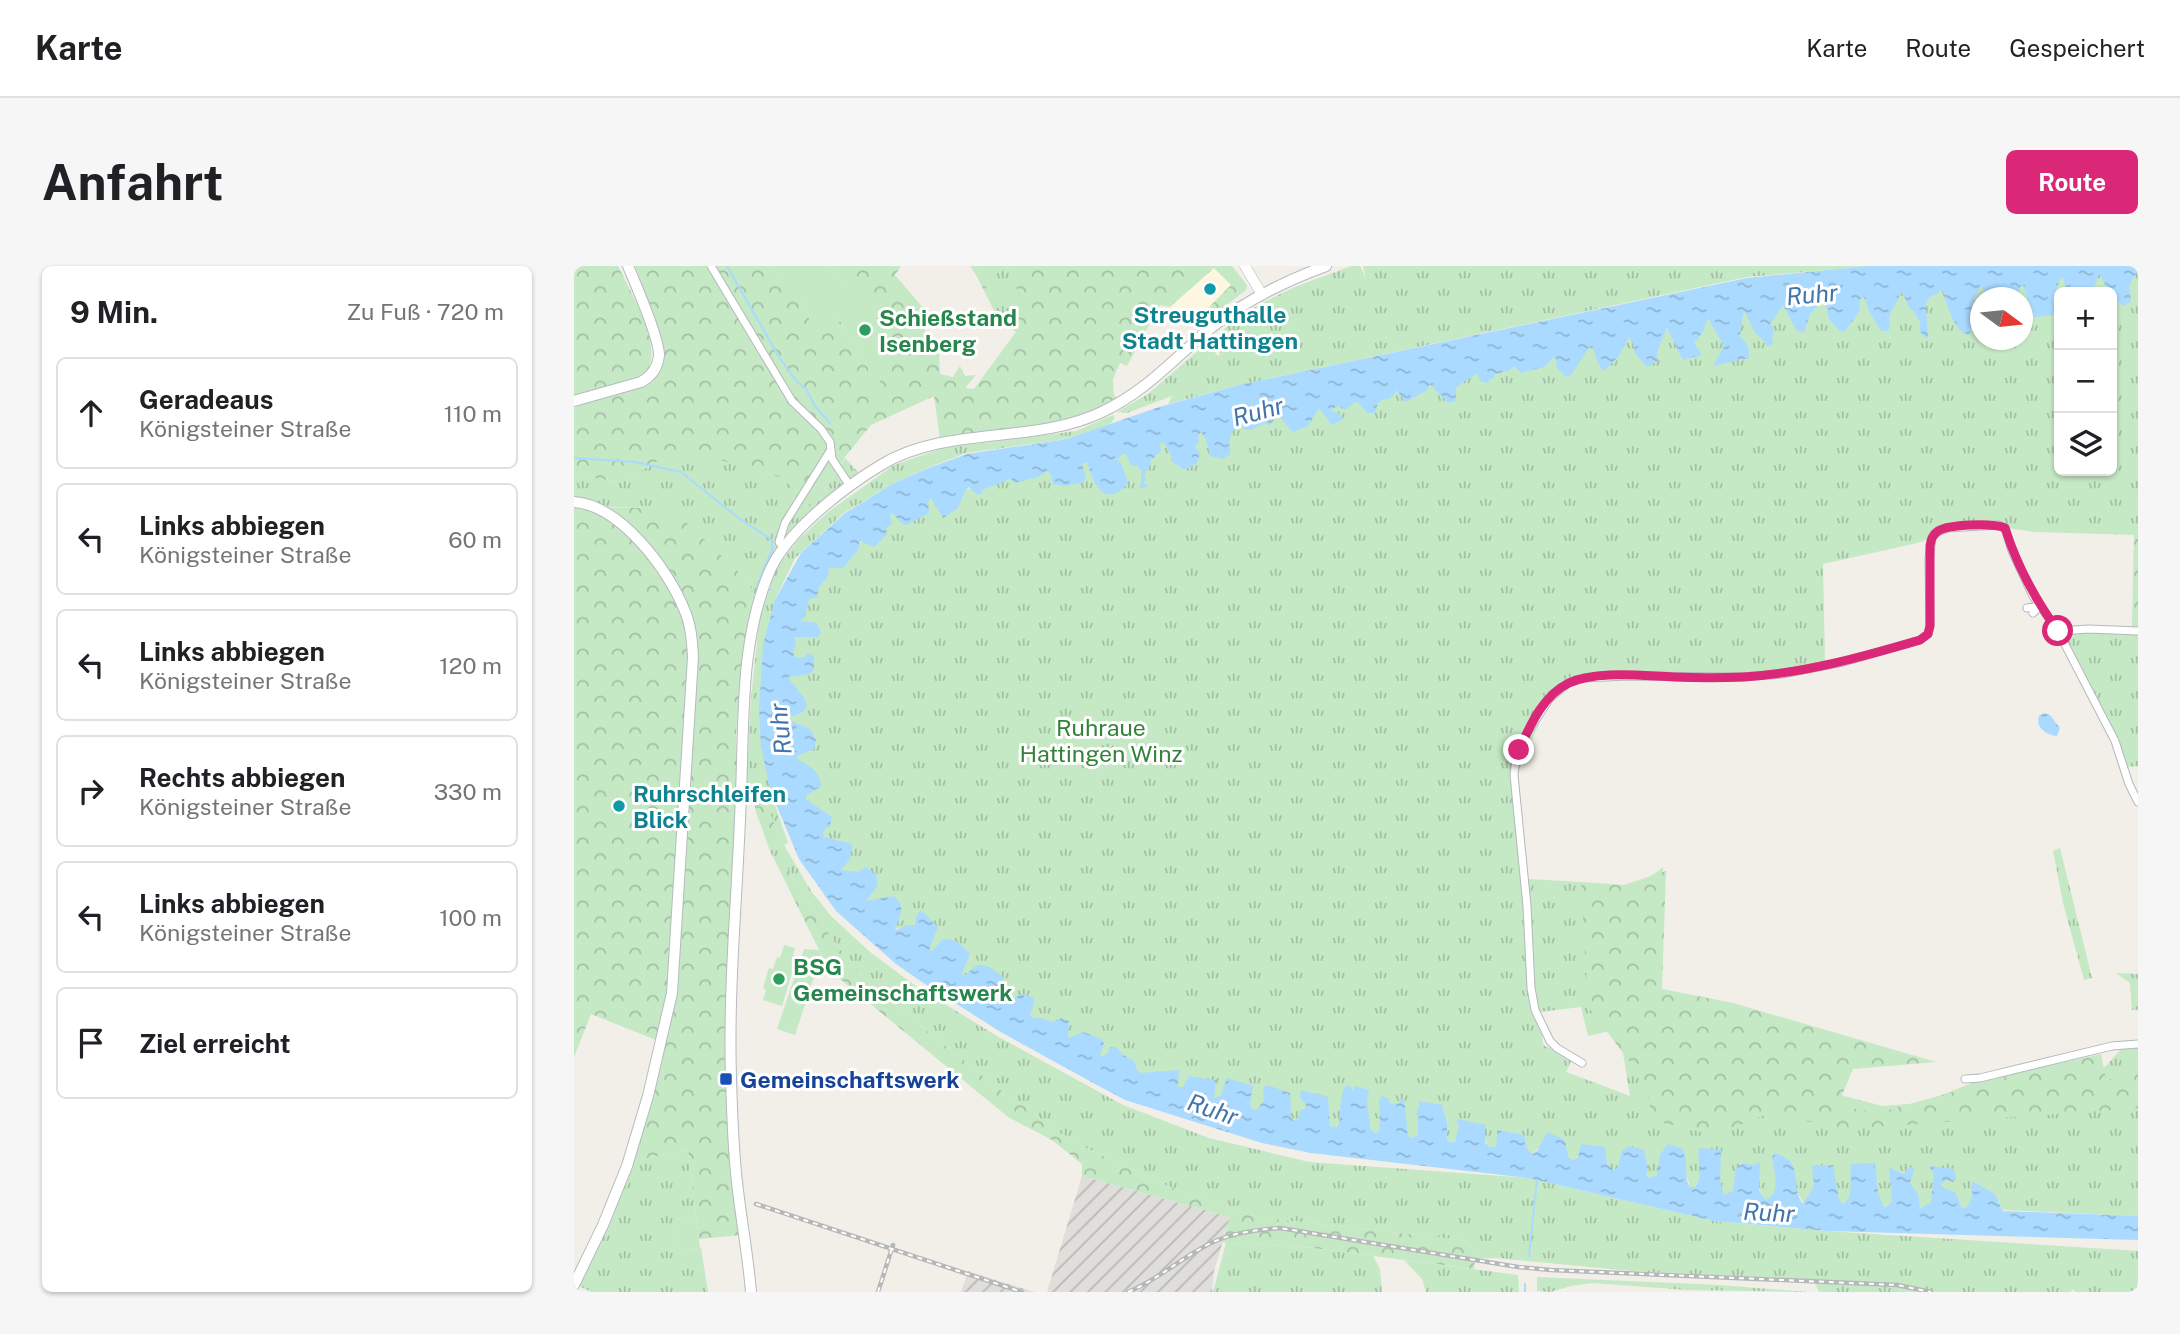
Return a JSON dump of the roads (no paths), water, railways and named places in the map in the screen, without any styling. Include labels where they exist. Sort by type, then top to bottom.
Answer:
[{"type":"main road","points":[[574,401],[642,382],[651,375],[657,364],[657,345],[628,266]]},
{"type":"main road","points":[[751,1292],[735,1159],[731,1044],[744,706],[750,645],[767,576],[784,548],[806,525],[850,486],[881,465],[917,449],[1073,423],[1102,412],[1147,384],[1220,321],[1261,293],[1326,266]]},
{"type":"main road","points":[[574,502],[592,505],[610,514],[661,568],[687,615],[692,657],[672,993],[632,1152],[603,1225],[574,1285]]},
{"type":"street","points":[[711,266],[792,401],[821,429],[830,442],[832,459],[850,486]]},
{"type":"street","points":[[1245,266],[1261,293]]},
{"type":"street","points":[[784,548],[779,542],[782,531],[830,451]]},
{"type":"street","points":[[1582,1063],[1550,1041],[1535,1010],[1514,775],[1516,760],[1527,733],[1550,698],[1569,683],[1583,678],[1620,676],[1740,677],[1782,674],[1843,662],[1920,640],[1928,634],[1930,626],[1930,546],[1934,535],[1943,529],[1992,524],[2005,528],[2012,551],[2040,606],[2058,631],[2115,741],[2138,802]]},
{"type":"street","points":[[2030,611],[2040,606]]},
{"type":"street","points":[[2058,631],[2138,631]]},
{"type":"street","points":[[1965,1079],[1980,1078],[2112,1046],[2138,1044]]},
{"type":"water","name":"Ruhr","points":[[1868,266],[2138,266],[2138,271],[2129,285],[2131,301],[2123,306],[2117,299],[2117,287],[2106,287],[2099,274],[2094,287],[2066,287],[2063,278],[2060,279],[2057,287],[2054,287],[2054,315],[2034,317],[2033,287],[1970,287],[1969,335],[1963,333],[1955,323],[1942,289],[1929,297],[1926,305],[1928,338],[1920,331],[1920,322],[1908,306],[1903,293],[1891,313],[1888,331],[1881,331],[1864,297],[1860,299],[1859,311],[1845,331],[1840,331],[1829,319],[1825,300],[1810,314],[1804,332],[1797,331],[1783,305],[1770,324],[1774,328],[1774,343],[1768,346],[1754,331],[1745,312],[1743,314],[1740,337],[1748,346],[1749,358],[1713,366],[1724,346],[1708,318],[1703,332],[1694,343],[1702,355],[1683,360],[1667,328],[1657,352],[1658,361],[1647,367],[1635,353],[1629,337],[1618,357],[1604,371],[1590,346],[1571,375],[1566,377],[1557,368],[1555,356],[1544,367],[1521,373],[1514,366],[1508,371],[1495,374],[1488,383],[1481,382],[1477,373],[1456,388],[1456,401],[1448,403],[1430,384],[1427,390],[1406,402],[1397,391],[1389,399],[1378,403],[1375,413],[1367,413],[1357,401],[1345,410],[1337,406],[1330,411],[1339,413],[1343,419],[1332,425],[1319,408],[1308,426],[1293,432],[1278,415],[1270,425],[1264,423],[1251,430],[1245,430],[1240,423],[1230,435],[1230,454],[1223,459],[1210,456],[1206,439],[1201,432],[1198,436],[1199,442],[1195,446],[1200,453],[1197,463],[1189,468],[1183,469],[1171,461],[1171,455],[1163,441],[1160,445],[1161,451],[1150,461],[1151,464],[1144,475],[1146,479],[1143,483],[1148,485],[1143,488],[1139,487],[1141,470],[1138,466],[1130,465],[1124,453],[1117,459],[1128,483],[1112,494],[1106,494],[1096,485],[1087,462],[1082,464],[1086,478],[1082,483],[1064,486],[1053,484],[1047,471],[1038,477],[1015,483],[1010,478],[981,491],[982,494],[977,495],[969,487],[958,508],[943,518],[931,498],[928,502],[929,513],[906,525],[893,513],[890,514],[892,524],[886,528],[887,534],[874,547],[859,540],[859,548],[843,568],[829,568],[828,576],[819,587],[817,597],[809,599],[805,617],[800,621],[817,623],[821,633],[818,637],[794,637],[796,643],[793,653],[796,658],[805,657],[808,653],[814,656],[814,670],[809,674],[788,677],[807,705],[789,720],[810,729],[816,740],[814,749],[797,756],[797,759],[819,776],[821,786],[806,796],[806,799],[832,817],[830,826],[823,833],[824,837],[852,844],[850,859],[841,870],[858,872],[866,867],[876,874],[878,885],[866,901],[894,896],[898,900],[901,911],[895,928],[898,930],[906,925],[915,925],[916,916],[921,910],[938,927],[929,950],[932,951],[942,940],[951,940],[970,954],[961,976],[976,966],[987,966],[1004,978],[997,997],[1010,994],[1014,998],[1023,994],[1033,997],[1030,1016],[1052,1022],[1062,1018],[1069,1021],[1068,1038],[1083,1032],[1102,1039],[1102,1057],[1108,1053],[1110,1047],[1116,1047],[1134,1061],[1141,1073],[1179,1070],[1178,1087],[1183,1087],[1189,1076],[1216,1080],[1214,1099],[1221,1095],[1227,1078],[1253,1086],[1250,1104],[1252,1109],[1256,1110],[1264,1101],[1263,1088],[1267,1085],[1290,1093],[1291,1118],[1294,1121],[1298,1119],[1300,1111],[1307,1107],[1300,1097],[1301,1090],[1328,1097],[1330,1126],[1336,1127],[1339,1124],[1345,1086],[1350,1086],[1353,1091],[1355,1086],[1369,1090],[1367,1101],[1371,1130],[1375,1133],[1380,1130],[1379,1100],[1382,1096],[1388,1098],[1390,1104],[1400,1103],[1398,1099],[1404,1099],[1408,1136],[1412,1138],[1418,1135],[1418,1101],[1442,1105],[1447,1123],[1447,1139],[1450,1142],[1455,1142],[1458,1119],[1485,1125],[1485,1143],[1491,1147],[1495,1147],[1497,1130],[1524,1135],[1528,1151],[1533,1154],[1547,1132],[1565,1140],[1568,1157],[1573,1160],[1578,1157],[1581,1144],[1605,1147],[1607,1164],[1614,1170],[1618,1167],[1622,1151],[1629,1146],[1644,1150],[1648,1168],[1646,1175],[1649,1178],[1657,1175],[1660,1155],[1668,1144],[1683,1149],[1690,1187],[1695,1187],[1699,1178],[1699,1148],[1721,1150],[1720,1181],[1724,1195],[1733,1191],[1736,1167],[1744,1163],[1753,1165],[1760,1162],[1759,1190],[1765,1200],[1774,1193],[1772,1157],[1775,1153],[1785,1157],[1794,1168],[1799,1197],[1803,1204],[1814,1186],[1812,1166],[1833,1165],[1839,1200],[1844,1204],[1850,1195],[1852,1164],[1875,1163],[1878,1192],[1883,1206],[1887,1207],[1892,1201],[1889,1167],[1903,1174],[1910,1167],[1914,1169],[1910,1183],[1918,1194],[1920,1208],[1931,1203],[1934,1174],[1929,1166],[1954,1169],[1956,1178],[1953,1182],[1947,1180],[1940,1184],[1955,1192],[1962,1208],[1967,1207],[1971,1200],[1972,1181],[1995,1194],[2003,1211],[2138,1216],[2138,1240],[1827,1231],[1714,1221],[1528,1178],[1311,1153],[1262,1143],[1125,1100],[999,1031],[896,964],[836,911],[799,859],[770,790],[761,746],[759,710],[763,645],[775,600],[801,553],[844,514],[892,484],[967,454],[1067,439],[1159,407],[1239,385],[1747,278]]},
{"type":"water","points":[[2044,713],[2050,715],[2060,728],[2057,736],[2040,727],[2039,716]]},
{"type":"waterway","points":[[727,266],[779,357],[830,423]]},
{"type":"waterway","points":[[574,458],[635,462],[681,472],[740,519],[772,540],[772,550],[757,586]]},
{"type":"waterway","points":[[1529,1256],[1537,1180]]},
{"type":"waterway","points":[[1525,1284],[1525,1292]]},
{"type":"railway","points":[[756,1204],[1022,1292]]},
{"type":"railway","points":[[1128,1292],[1209,1244],[1228,1236],[1280,1228],[1518,1267],[1897,1285],[1931,1292]]},
{"type":"railway","points":[[878,1292],[893,1245]]},
{"type":"place","name":"Streuguthalle Stadt Hattingen","points":[[1210,289]]},
{"type":"place","name":"Schießstand Isenberg","points":[[865,330]]},
{"type":"place","name":"Ruhrschleifen Blick","points":[[619,806]]},
{"type":"place","name":"BSG Gemeinschaftswerk","points":[[779,979]]},
{"type":"place","name":"Gemeinschaftswerk","points":[[726,1079]]},
{"type":"park label","name":"Ruhraue Hattingen Winz","points":[[1101,740]]}]
